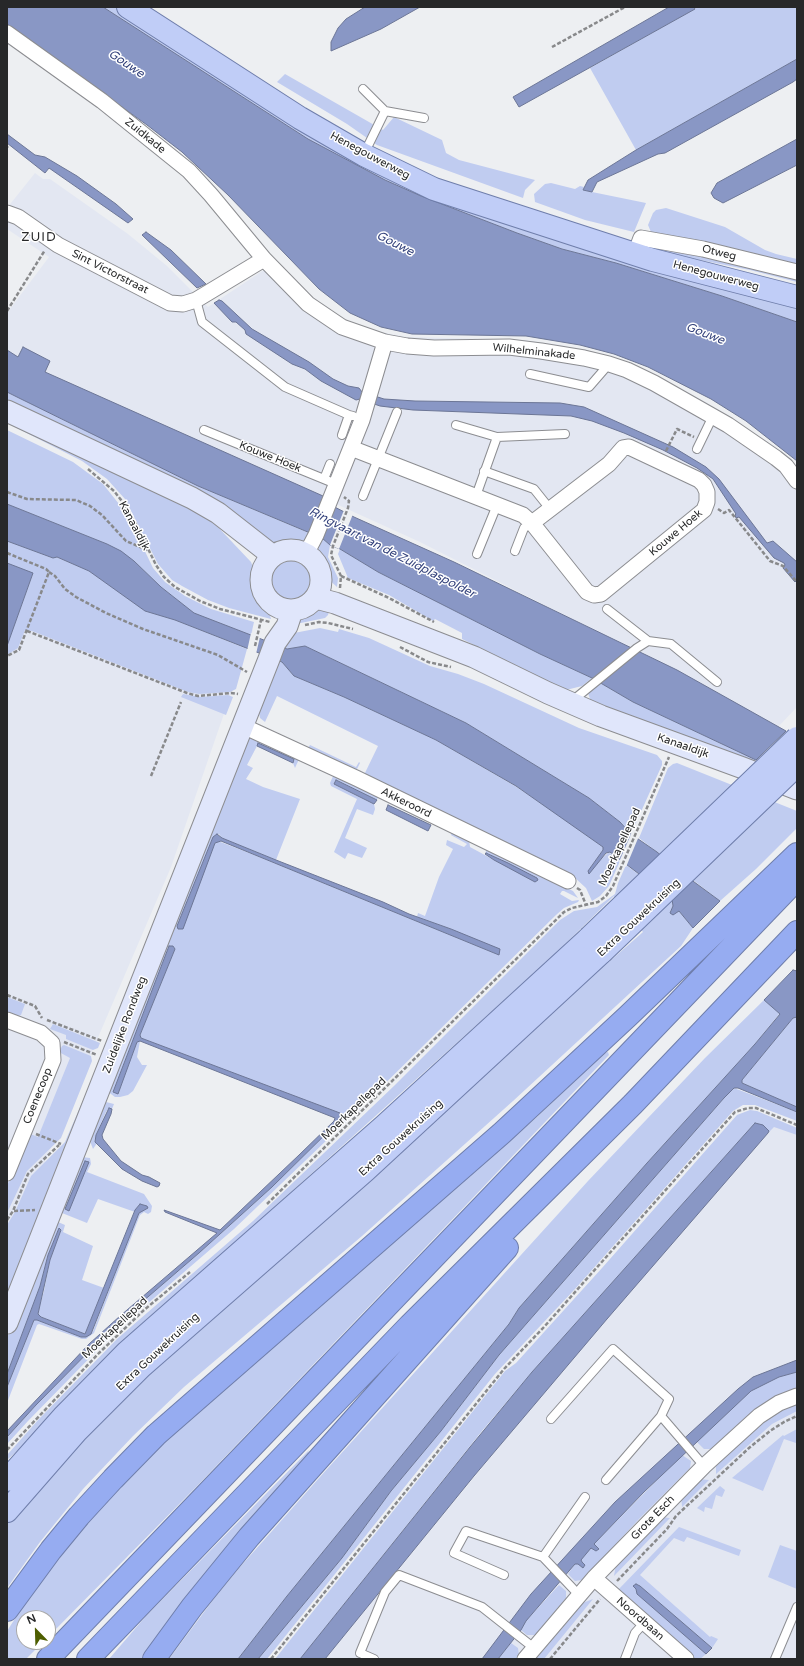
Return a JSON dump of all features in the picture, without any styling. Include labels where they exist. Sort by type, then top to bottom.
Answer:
[{"type":"highway","points":[[7,1610],[51,1550],[79,1516],[112,1479],[156,1435],[479,1153],[628,1016],[797,854]]},
{"type":"highway","points":[[48,1659],[797,879]]},
{"type":"highway","points":[[88,1659],[410,1325],[632,1104],[797,932]]},
{"type":"highway","points":[[154,1659],[192,1607],[249,1537],[426,1340],[632,1104]]},
{"type":"main road","name":"Henegouwerweg","points":[[128,7],[300,118],[364,155],[434,189],[638,246],[797,297]]},
{"type":"main road","points":[[7,411],[192,498],[218,513],[268,563]]},
{"type":"main road","points":[[286,550],[299,551],[306,554],[312,558],[319,570],[318,591],[303,608],[284,609],[267,599],[262,591],[260,583],[268,563],[286,550]]},
{"type":"main road","name":"Kanaaldijk","points":[[318,591],[335,603],[474,657],[570,703],[627,726],[797,789]]},
{"type":"main road","name":"Zuidelijke Rondweg","points":[[7,1323],[240,725],[267,646],[284,609]]},
{"type":"main road","name":"Extra Gouwekruising","points":[[7,1511],[62,1446],[104,1402],[141,1367],[366,1170],[595,945],[797,738]]},
{"type":"main road","name":"Extra Gouwekruising","points":[[7,1480],[63,1417],[128,1352],[390,1121],[595,945],[797,766]]},
{"type":"street","name":"Zuidkade","points":[[7,33],[102,101],[189,171],[211,194],[264,259]]},
{"type":"street","name":"Sint Victorstraat","points":[[7,213],[18,216],[51,240],[170,303],[183,304],[205,296],[264,259]]},
{"type":"street","name":"Otweg","points":[[638,246],[704,248],[797,272]]},
{"type":"street","name":"Wilhelminakade","points":[[264,259],[308,304],[342,327],[385,342],[407,346],[434,348],[509,348],[542,351],[584,358],[627,370],[654,383],[713,416],[776,458],[786,466],[797,481]]},
{"type":"street","points":[[306,554],[329,504],[330,481],[351,448],[356,417],[369,398],[385,342]]},
{"type":"street","name":"Kouwe Hoek","points":[[351,448],[523,515],[532,522],[587,592],[594,595],[601,594],[704,510],[707,502],[707,492],[704,485],[699,480],[629,447],[623,448],[609,464],[532,522]]},
{"type":"street","name":"Akkeroord","points":[[240,725],[356,778],[568,881]]},
{"type":"street","points":[[7,1020],[41,1033],[52,1043]]},
{"type":"street","name":"Coenecoop","points":[[7,1173],[53,1060],[52,1043]]},
{"type":"street","name":"Grote Esch","points":[[530,1654],[594,1578],[704,1466],[759,1416],[779,1403],[797,1396]]},
{"type":"street","name":"Noordbaan","points":[[594,1578],[686,1659]]},
{"type":"lane","points":[[363,89],[385,111],[424,118]]},
{"type":"lane","points":[[364,155],[385,111]]},
{"type":"lane","points":[[205,296],[202,322],[285,387],[356,417],[342,435]]},
{"type":"lane","points":[[530,374],[589,387],[609,364]]},
{"type":"lane","points":[[363,496],[397,412]]},
{"type":"lane","points":[[697,449],[713,416]]},
{"type":"lane","points":[[456,425],[497,437],[565,434]]},
{"type":"lane","name":"Kouwe Hoek","points":[[204,430],[330,481]]},
{"type":"lane","points":[[476,496],[497,437]]},
{"type":"lane","points":[[330,464],[330,481]]},
{"type":"lane","points":[[484,471],[534,489],[550,509]]},
{"type":"lane","points":[[477,554],[497,505]]},
{"type":"lane","points":[[515,551],[524,528],[532,522]]},
{"type":"lane","points":[[607,609],[648,641],[672,644],[717,682]]},
{"type":"lane","points":[[570,703],[637,648],[648,641]]},
{"type":"lane","points":[[551,1419],[613,1348],[669,1399],[661,1416],[606,1480]]},
{"type":"lane","points":[[661,1416],[704,1466]]},
{"type":"lane","points":[[543,1557],[585,1497]]},
{"type":"lane","points":[[504,1575],[454,1553],[466,1531],[543,1557],[579,1595]]},
{"type":"lane","points":[[374,1659],[360,1653],[385,1592],[399,1575],[482,1607],[519,1637],[530,1654]]},
{"type":"lane","points":[[774,1659],[797,1607]]},
{"type":"lane","points":[[625,1659],[635,1633],[644,1623]]},
{"type":"path","points":[[552,47],[625,7]]},
{"type":"path","points":[[7,311],[51,240]]},
{"type":"path","points":[[665,453],[677,429],[687,434]]},
{"type":"path","name":"Kanaaldijk","points":[[85,466],[100,477],[125,505],[156,565],[164,577],[175,586],[200,601],[220,609],[261,620],[267,646]]},
{"type":"path","points":[[7,492],[27,499],[76,500],[90,506],[102,515],[126,541],[148,550]]},
{"type":"path","points":[[707,502],[724,513],[729,510],[770,561],[783,566],[797,582]]},
{"type":"path","points":[[333,546],[348,508]]},
{"type":"path","points":[[7,553],[46,569],[55,576],[65,589],[76,597],[106,613],[143,629],[218,656],[248,673]]},
{"type":"path","points":[[7,656],[19,650],[50,572]]},
{"type":"path","points":[[341,576],[389,598],[439,625]]},
{"type":"path","points":[[27,631],[187,693],[198,696],[231,693],[241,695]]},
{"type":"path","points":[[151,776],[181,702]]},
{"type":"path","name":"Moerkapellepad","points":[[265,1206],[555,921],[569,909],[598,902],[606,896],[618,875],[670,757]]},
{"type":"path","points":[[568,881],[580,890],[586,905]]},
{"type":"path","points":[[7,995],[35,1006],[41,1017],[104,1042]]},
{"type":"path","name":"Zuidelijke Rondweg","points":[[52,1043],[64,1042],[99,1056],[102,1049]]},
{"type":"path","points":[[271,1659],[504,1369],[544,1327],[735,1112],[748,1108],[756,1108],[797,1125]]},
{"type":"path","points":[[24,1130],[60,1144]]},
{"type":"path","points":[[7,1220],[13,1211],[28,1174],[63,1141]]},
{"type":"path","name":"Moerkapellepad","points":[[7,1450],[99,1353],[144,1310],[194,1268]]},
{"type":"path","name":"Grote Esch","points":[[550,1659],[608,1591],[667,1528],[676,1516],[770,1431],[797,1416]]},
{"type":"shaded area","points":[[103,7],[115,7],[314,134],[772,299],[797,309],[797,322],[722,296],[616,263],[562,249],[421,196],[385,180],[308,139]]},
{"type":"shaded area","points":[[698,7],[797,7],[797,59],[636,150],[590,68]]},
{"type":"shaded area","points":[[285,74],[383,130],[394,117],[442,140],[446,153],[459,160],[535,180],[525,190],[523,198],[377,145],[347,124],[277,82]]},
{"type":"shaded area","points":[[35,173],[43,179],[50,179],[128,234],[167,266],[208,307],[273,264],[310,296],[337,316],[369,330],[406,337],[522,340],[561,345],[601,356],[639,369],[676,386],[707,403],[773,449],[797,472],[797,707],[778,727],[679,673],[420,542],[312,493],[7,361],[7,313],[49,257],[7,229],[7,208]]},
{"type":"shaded area","points":[[551,183],[575,189],[580,186],[584,187],[583,190],[646,203],[634,232],[585,220],[535,202],[534,194],[545,184]]},
{"type":"shaded area","points":[[666,208],[725,227],[765,250],[797,259],[797,267],[651,232],[648,225],[653,213],[656,210]]},
{"type":"shaded area","points":[[646,246],[698,252],[797,278],[797,282],[750,270],[660,252]]},
{"type":"shaded area","points":[[7,392],[198,486],[309,533],[306,537],[308,538],[299,543],[273,547],[7,404]]},
{"type":"shaded area","points":[[7,418],[205,516],[216,525],[251,562],[255,572],[257,590],[268,608],[271,619],[229,608],[208,600],[172,580],[158,564],[125,499],[107,479],[82,461],[7,423]]},
{"type":"shaded area","points":[[7,430],[73,462],[103,484],[127,514],[153,568],[165,582],[185,596],[211,609],[254,622],[251,635],[194,613],[161,587],[134,561],[107,544],[7,504]]},
{"type":"shaded area","points":[[7,538],[253,630],[171,867],[7,1250]]},
{"type":"shaded area","points":[[322,538],[330,545],[328,557],[338,578],[337,587],[326,577],[319,558],[318,545],[319,542],[321,543]]},
{"type":"shaded area","points":[[7,541],[52,558],[56,557],[89,571],[145,611],[175,620],[247,649],[236,689],[230,692],[199,694],[188,692],[32,631],[25,630],[18,648],[7,655],[7,646],[33,574],[7,563]]},
{"type":"shaded area","points":[[340,549],[378,572],[540,654],[592,678],[582,686],[562,691],[546,684],[524,670],[462,639],[462,633],[435,619],[433,621],[389,595],[348,578],[338,554]]},
{"type":"shaded area","points":[[287,561],[295,561],[305,566],[309,573],[309,587],[305,594],[295,599],[287,599],[277,594],[275,591],[272,584],[272,576],[277,566],[280,564]]},
{"type":"shaded area","points":[[316,606],[331,606],[328,615],[325,618],[296,624],[297,617]]},
{"type":"shaded area","points":[[320,628],[338,632],[339,629],[369,638],[430,666],[458,674],[484,684],[579,728],[657,755],[662,761],[662,765],[631,834],[620,822],[589,798],[466,723],[305,646],[287,649],[282,646],[294,633]]},
{"type":"shaded area","points":[[277,660],[282,662],[294,676],[344,697],[436,740],[515,786],[556,813],[604,847],[588,871],[609,852],[620,861],[609,886],[600,896],[592,901],[586,888],[574,877],[364,775],[378,746],[277,696],[265,722],[260,718],[259,713]]},
{"type":"shaded area","points":[[601,683],[633,702],[756,760],[751,764],[592,705],[588,693]]},
{"type":"shaded area","points":[[183,694],[201,697],[228,695],[233,697],[226,715],[181,697]]},
{"type":"shaded area","points":[[251,737],[300,757],[295,768],[293,763],[294,760],[257,746],[247,765],[253,768],[246,779],[263,787],[300,799],[276,860],[222,838],[219,834],[213,837],[177,926],[215,843],[218,841],[499,955],[451,929],[417,917],[418,913],[425,916],[439,877],[453,849],[446,845],[447,840],[464,847],[467,844],[451,835],[452,832],[469,840],[470,847],[494,860],[502,860],[486,853],[486,848],[573,891],[578,898],[564,891],[560,894],[572,901],[579,900],[578,902],[564,908],[556,915],[352,1116],[234,1229],[117,1330],[7,1444],[7,1437],[36,1405],[113,1327],[199,1253],[272,1187],[341,1119],[339,1113],[141,1038],[140,1035],[175,949],[173,946],[169,946],[113,1092],[118,1093],[137,1042],[139,1041],[137,1057],[142,1065],[147,1065],[133,1091],[128,1095],[115,1097],[107,1091],[246,741]]},
{"type":"shaded area","points":[[310,745],[356,767],[359,762],[360,763],[356,771],[308,748]]},
{"type":"shaded area","points":[[677,763],[797,811],[797,828],[756,869],[720,901],[639,838],[668,768]]},
{"type":"shaded area","points":[[334,774],[378,797],[377,800],[336,780],[334,784],[374,804],[375,809],[373,815],[357,809],[345,838],[367,848],[362,858],[348,853],[345,859],[334,852],[357,799],[331,786],[330,783]]},
{"type":"shaded area","points":[[626,865],[672,899],[673,906],[670,912],[679,911],[693,928],[681,946],[513,1101],[362,1236],[184,1387],[133,1436],[83,1489],[40,1542],[7,1588],[7,1522],[24,1500],[157,1361],[193,1337],[231,1303],[254,1276],[607,959],[610,961],[643,932],[614,898],[614,896],[551,958],[231,1246],[139,1326],[61,1402],[63,1405],[34,1436],[7,1460],[7,1455],[39,1419],[117,1339],[253,1221],[395,1085],[560,920],[574,911],[597,907],[615,894]]},
{"type":"shaded area","points":[[7,997],[25,1004],[21,1015],[17,1016],[7,1012]]},
{"type":"shaded area","points":[[764,1000],[780,1013],[755,1044],[647,1163],[519,1308],[509,1324],[287,1596],[238,1659],[169,1659],[213,1600],[240,1567],[328,1468],[588,1181],[705,1058]]},
{"type":"shaded area","points":[[797,1017],[797,1107],[742,1083],[742,1080],[793,1018]]},
{"type":"shaded area","points":[[53,1024],[100,1043],[98,1048],[93,1050],[66,1039],[66,1035],[50,1029]]},
{"type":"shaded area","points":[[64,1045],[91,1056],[92,1061],[61,1138],[27,1171],[7,1213],[7,1186],[28,1133],[38,1137],[70,1058],[59,1052]]},
{"type":"shaded area","points":[[608,1052],[609,1055],[199,1484],[56,1629],[56,1610],[21,1610],[57,1559],[108,1499],[151,1455],[222,1390],[537,1117],[604,1053]]},
{"type":"shaded area","points":[[734,1088],[797,1112],[797,1121],[755,1105],[743,1105],[733,1111],[575,1289],[495,1374],[267,1659],[258,1659],[342,1558],[391,1491],[441,1431],[499,1355]]},
{"type":"shaded area","points":[[87,1091],[92,1093],[7,1301],[7,1225],[15,1212],[31,1176],[65,1142]]},
{"type":"shaded area","points":[[103,1102],[114,1104],[112,1109],[109,1108],[106,1112],[96,1135],[95,1142],[97,1143],[93,1149],[90,1141]]},
{"type":"shaded area","points":[[750,1110],[757,1111],[797,1128],[797,1135],[774,1127],[768,1133],[769,1131],[755,1123],[532,1372],[482,1431],[300,1659],[275,1659],[505,1371],[516,1363],[737,1115]]},
{"type":"shaded area","points":[[773,1124],[797,1132],[797,1659],[325,1659],[585,1342]]},
{"type":"shaded area","points":[[82,1157],[90,1158],[91,1164],[87,1172],[144,1194],[152,1206],[151,1212],[148,1214],[144,1212],[140,1215],[94,1333],[86,1339],[82,1339],[39,1324],[37,1325],[7,1403],[7,1387],[34,1320],[81,1337],[93,1331],[139,1213],[147,1206],[140,1204],[135,1212],[98,1199],[87,1223],[62,1213],[59,1208]]},
{"type":"shaded area","points":[[58,1222],[65,1225],[63,1232],[93,1246],[82,1280],[104,1288],[85,1334],[39,1316],[38,1312],[50,1260],[61,1230],[59,1228],[48,1255],[40,1286],[7,1374],[7,1338],[53,1223]]},
{"type":"shaded area","points":[[797,1372],[797,1388],[773,1399],[749,1416],[711,1449],[704,1449],[697,1442],[751,1391],[779,1377]]},
{"type":"shaded area","points":[[797,1403],[797,1411],[772,1424],[716,1474],[716,1462],[766,1420],[785,1408]]},
{"type":"shaded area","points":[[797,1429],[796,1443],[784,1439],[763,1491],[732,1478],[783,1435],[784,1436]]},
{"type":"shaded area","points":[[309,1450],[306,1460],[174,1616],[143,1659],[109,1659],[146,1616]]},
{"type":"shaded area","points":[[682,1455],[691,1461],[690,1468],[639,1519],[582,1580],[575,1581],[568,1574],[575,1564],[578,1564],[583,1568],[585,1565],[581,1560],[591,1547],[596,1551],[599,1549],[594,1544]]},
{"type":"shaded area","points":[[698,1479],[709,1480],[682,1507],[681,1495]]},
{"type":"shaded area","points":[[720,1486],[725,1490],[722,1497],[716,1495],[712,1509],[705,1507],[704,1512],[697,1508]]},
{"type":"shaded area","points":[[660,1517],[670,1518],[614,1576],[616,1564]]},
{"type":"shaded area","points":[[679,1527],[741,1550],[739,1556],[687,1537],[684,1542],[674,1538],[640,1575],[710,1637],[711,1636],[718,1639],[712,1648],[640,1586],[636,1584],[634,1586],[637,1594],[706,1654],[700,1659],[694,1659],[618,1590]]},
{"type":"shaded area","points":[[780,1545],[797,1551],[797,1589],[768,1577]]},
{"type":"shaded area","points":[[559,1585],[566,1591],[566,1598],[536,1635],[527,1635],[521,1630],[526,1621]]},
{"type":"shaded area","points":[[593,1599],[544,1659],[533,1659],[580,1604]]},
{"type":"shaded area","points":[[16,1617],[16,1650],[35,1650],[26,1659],[7,1659],[7,1631]]},
{"type":"shaded area","points":[[511,1643],[518,1648],[519,1655],[516,1659],[498,1659]]},
{"type":"water","name":"Gouwe","points":[[7,7],[103,7],[308,139],[385,180],[421,196],[562,249],[616,263],[722,296],[797,322],[797,461],[746,421],[711,399],[648,367],[614,354],[580,345],[526,336],[412,334],[381,327],[350,313],[319,289],[228,195],[182,152],[7,24]]},
{"type":"water","points":[[365,7],[420,7],[381,29],[331,51],[331,42],[338,28],[346,19]]},
{"type":"water","points":[[669,7],[694,7],[695,9],[519,107],[513,97]]},
{"type":"water","points":[[797,59],[797,79],[793,82],[665,153],[658,154],[597,182],[592,192],[583,190],[588,180],[636,150]]},
{"type":"water","points":[[7,134],[35,155],[45,157],[77,176],[116,204],[133,219],[128,223],[49,168],[45,173],[7,143]]},
{"type":"water","points":[[797,139],[797,165],[723,203],[714,198],[711,193],[717,183]]},
{"type":"water","points":[[146,232],[171,250],[206,284],[197,288],[142,235]]},
{"type":"water","points":[[219,300],[222,301],[252,329],[309,362],[333,379],[348,386],[359,388],[362,392],[384,399],[415,401],[560,403],[584,407],[673,447],[706,467],[719,479],[767,543],[773,541],[797,562],[797,580],[795,582],[783,568],[785,565],[784,563],[774,558],[739,517],[736,518],[736,514],[713,479],[697,468],[663,450],[592,421],[571,416],[413,410],[380,406],[360,399],[356,400],[321,381],[305,369],[292,364],[246,334],[245,330],[236,322],[232,322],[214,303]]},
{"type":"water","name":"Ringvaart van de Zuidplaspolder","points":[[23,347],[50,361],[45,372],[323,496],[323,501],[354,517],[454,562],[677,670],[786,731],[756,760],[633,702],[592,678],[540,654],[378,572],[340,549],[330,545],[322,538],[198,486],[7,392],[7,350],[18,357]]},
{"type":"water","points":[[7,504],[121,551],[134,561],[161,587],[194,613],[287,649],[305,646],[466,723],[589,798],[620,822],[631,834],[657,852],[682,873],[720,901],[693,928],[679,911],[673,915],[670,913],[673,906],[672,899],[610,852],[606,853],[589,874],[588,871],[603,850],[603,847],[516,786],[436,740],[344,697],[294,676],[282,662],[175,620],[145,611],[89,571],[57,557],[53,558],[7,541]]},
{"type":"water","points":[[7,563],[33,573],[7,646]]},
{"type":"water","points":[[258,743],[294,759],[293,763],[257,746]]},
{"type":"water","points":[[336,780],[377,800],[374,804],[334,784]]},
{"type":"water","points":[[388,805],[431,825],[428,831],[386,810]]},
{"type":"water","points":[[217,834],[222,838],[276,860],[500,949],[499,955],[221,841],[215,843],[183,929],[178,929],[177,926],[213,837]]},
{"type":"water","points":[[486,853],[537,878],[538,880],[535,882],[494,860],[485,854]]},
{"type":"water","points":[[169,946],[173,946],[175,949],[140,1035],[141,1038],[340,1113],[342,1117],[272,1187],[199,1253],[113,1327],[36,1405],[7,1437],[7,1431],[89,1344],[217,1233],[165,1212],[164,1210],[220,1230],[334,1121],[335,1118],[140,1041],[137,1042],[118,1094],[113,1092]]},
{"type":"water","points":[[793,970],[797,971],[797,1017],[793,1018],[742,1080],[742,1083],[797,1107],[797,1112],[738,1088],[734,1088],[499,1355],[441,1431],[391,1491],[342,1558],[258,1659],[238,1659],[287,1596],[509,1324],[519,1308],[647,1163],[755,1044],[780,1014],[764,1000]]},
{"type":"water","points":[[109,1108],[112,1109],[102,1135],[103,1139],[121,1161],[142,1175],[160,1183],[159,1186],[157,1187],[142,1181],[122,1169],[95,1142],[96,1135]]},
{"type":"water","points":[[755,1123],[763,1125],[769,1131],[768,1133],[474,1476],[325,1659],[300,1659],[532,1372]]},
{"type":"water","points":[[85,1161],[89,1162],[69,1211],[65,1209]]},
{"type":"water","points":[[140,1204],[147,1206],[148,1208],[139,1213],[91,1334],[86,1337],[81,1337],[34,1320],[7,1387],[7,1374],[40,1286],[48,1255],[59,1228],[61,1230],[50,1260],[38,1314],[41,1317],[85,1334],[135,1210]]},
{"type":"water","points":[[797,1360],[797,1372],[779,1377],[751,1391],[644,1492],[594,1544],[599,1549],[596,1551],[591,1548],[581,1560],[585,1565],[583,1568],[578,1564],[575,1564],[526,1621],[521,1630],[498,1659],[482,1659],[531,1594],[615,1502],[753,1377]]},
{"type":"water","points":[[636,1584],[712,1648],[706,1654],[637,1594],[636,1589],[633,1586]]},
{"type":"pier","points":[[344,510],[353,514],[339,549],[330,545]]},
{"type":"pier","points":[[251,633],[260,637],[256,654],[247,651]]},
{"type":"pier","points":[[632,832],[639,836],[626,867],[619,862]]},
{"type":"district","name":"ZUID","points":[[39,238]]}]
